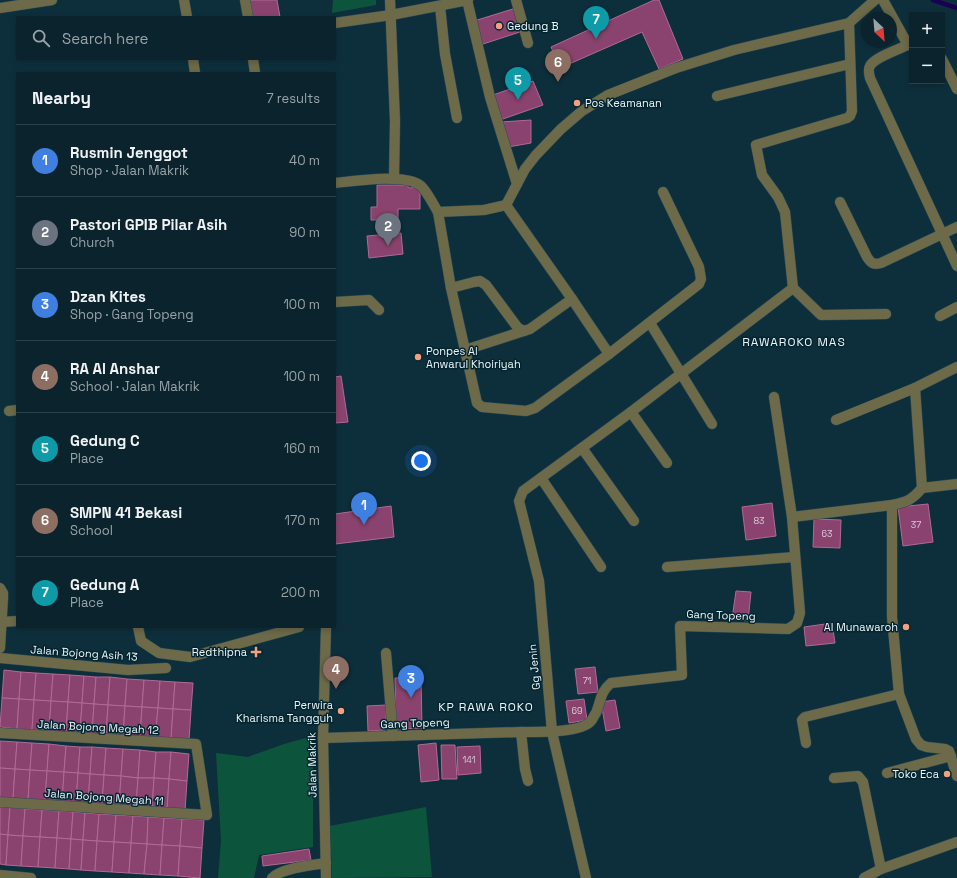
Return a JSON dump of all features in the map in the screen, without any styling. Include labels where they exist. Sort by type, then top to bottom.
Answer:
[{"type":"street","points":[[0,8],[52,0]]},
{"type":"street","points":[[184,0],[187,16]]},
{"type":"street","points":[[245,0],[248,16]]},
{"type":"street","points":[[390,0],[395,128],[394,178]]},
{"type":"street","points":[[336,23],[391,15],[467,0],[488,91],[517,184]]},
{"type":"street","points":[[516,0],[528,43]]},
{"type":"street","points":[[438,212],[484,210],[506,205],[525,169],[561,129],[582,111],[608,95],[676,68],[734,50],[849,23],[875,0]]},
{"type":"street","points":[[883,0],[909,42]]},
{"type":"street","points":[[440,6],[445,54],[457,118]]},
{"type":"street","points":[[849,23],[852,111],[850,116],[756,145],[762,175],[778,197],[785,212],[793,288],[821,315],[886,314]]},
{"type":"street","points":[[909,44],[876,60],[870,65],[870,78],[957,266]]},
{"type":"street","points":[[193,60],[195,72]]},
{"type":"street","points":[[253,60],[255,72]]},
{"type":"street","points":[[717,96],[850,64]]},
{"type":"street","points":[[945,65],[957,89]]},
{"type":"street","points":[[336,183],[394,178],[420,186],[438,212],[451,288],[477,403],[482,407],[526,411],[535,408],[609,354],[699,284],[701,279],[699,267],[663,192]]},
{"type":"street","points":[[840,202],[871,263],[881,263],[957,227]]},
{"type":"street","points":[[506,205],[609,354]]},
{"type":"street","points":[[451,288],[480,281],[486,285],[518,328],[524,331]]},
{"type":"street","points":[[601,567],[541,478],[631,412],[793,288]]},
{"type":"street","points":[[465,350],[530,329],[572,299]]},
{"type":"street","points":[[336,302],[369,300],[379,310]]},
{"type":"street","points":[[940,316],[957,307]]},
{"type":"street","points":[[650,323],[712,424]]},
{"type":"street","points":[[836,420],[915,388],[957,367]]},
{"type":"street","points":[[792,517],[892,505],[905,502],[915,497],[922,488],[915,388]]},
{"type":"street","name":"Gang Topeng","points":[[323,738],[552,732],[585,726],[591,722],[604,688],[611,683],[682,675],[680,626],[788,629],[797,622],[800,613],[792,517],[774,397]]},
{"type":"street","points":[[631,412],[667,463]]},
{"type":"street","points":[[582,448],[634,521]]},
{"type":"street","name":"Gg Jenin","points":[[541,478],[522,491],[519,501],[539,581],[552,732],[586,878]]},
{"type":"street","points":[[922,488],[957,484]]},
{"type":"street","points":[[892,505],[892,617],[899,694],[916,739],[921,745],[949,751],[957,776]]},
{"type":"street","points":[[667,567],[795,557]]},
{"type":"street","points":[[0,588],[3,593],[0,648]]},
{"type":"street","points":[[2,622],[16,621]]},
{"type":"street","points":[[138,628],[141,641],[160,653],[190,657],[294,628]]},
{"type":"street","name":"Jalan Makrik","points":[[326,628],[323,738],[326,878]]},
{"type":"street","points":[[386,653],[393,736]]},
{"type":"street","name":"Jalan Bojong Asih 13","points":[[0,658],[128,670],[166,668]]},
{"type":"street","points":[[806,743],[801,724],[802,720],[805,718],[899,694]]},
{"type":"street","points":[[521,732],[525,769],[528,781]]},
{"type":"street","name":"Jalan Bojong Megah 12","points":[[0,733],[196,744],[207,815]]},
{"type":"street","points":[[887,773],[951,756]]},
{"type":"street","points":[[834,778],[858,776],[863,782],[881,870]]},
{"type":"street","name":"Jalan Bojong Megah 11","points":[[0,802],[207,815]]},
{"type":"street","points":[[864,878],[881,870],[957,842]]},
{"type":"street","points":[[272,878],[275,875],[294,868],[326,863]]},
{"type":"street","points":[[0,875],[31,878]]},
{"type":"green space","points":[[333,0],[376,0],[376,5],[332,13]]},
{"type":"green space","points":[[313,736],[313,847],[259,855],[254,878],[218,878],[221,841],[216,753],[248,757],[284,744]]},
{"type":"green space","points":[[426,807],[432,877],[332,878],[330,826]]},
{"type":"building","points":[[250,0],[277,0],[280,16],[253,16]]},
{"type":"building","points":[[654,0],[659,0],[683,59],[659,69],[642,32],[560,68],[551,47]]},
{"type":"building","name":"Gedung B","points":[[516,8],[523,31],[480,45],[474,21]]},
{"type":"building","points":[[533,81],[543,105],[500,120],[493,95]]},
{"type":"building","points":[[531,120],[531,143],[508,147],[501,122]]},
{"type":"building","points":[[377,185],[407,185],[409,188],[420,187],[420,209],[398,209],[398,220],[371,220],[371,207],[377,207]]},
{"type":"building","points":[[401,233],[403,254],[369,258],[367,236]]},
{"type":"building","points":[[341,376],[348,422],[336,423],[336,377]]},
{"type":"building","points":[[772,503],[776,536],[746,540],[742,507]]},
{"type":"building","points":[[928,504],[933,542],[903,546],[898,507]]},
{"type":"building","points":[[391,506],[394,537],[336,544],[336,514]]},
{"type":"building","points":[[814,519],[841,520],[840,548],[813,547]]},
{"type":"building","points":[[736,591],[751,592],[748,621],[732,619]]},
{"type":"building","points":[[832,623],[835,643],[806,646],[804,627]]},
{"type":"building","points":[[595,667],[598,692],[578,694],[575,669]]},
{"type":"building","points":[[4,670],[21,672],[19,699],[2,698]]},
{"type":"building","points":[[21,672],[36,673],[34,700],[19,699]]},
{"type":"building","points":[[36,673],[53,674],[51,701],[34,700]]},
{"type":"building","points":[[53,674],[70,675],[68,702],[51,701]]},
{"type":"building","points":[[70,675],[84,676],[82,703],[68,702]]},
{"type":"building","points":[[84,676],[96,677],[94,704],[82,703]]},
{"type":"building","points":[[96,677],[110,677],[108,705],[94,704]]},
{"type":"building","points":[[110,677],[127,679],[125,706],[108,705]]},
{"type":"building","points":[[421,677],[422,728],[396,729],[395,678]]},
{"type":"building","points":[[127,679],[144,680],[142,707],[125,706]]},
{"type":"building","points":[[144,680],[160,681],[158,708],[142,707]]},
{"type":"building","points":[[160,681],[175,682],[173,709],[158,708]]},
{"type":"building","points":[[175,682],[193,683],[191,710],[173,709]]},
{"type":"building","points":[[2,698],[19,699],[17,729],[0,727]]},
{"type":"building","points":[[19,699],[34,700],[32,730],[17,729]]},
{"type":"building","points":[[584,699],[587,720],[569,723],[566,701]]},
{"type":"building","points":[[34,700],[51,701],[49,731],[32,730]]},
{"type":"building","points":[[615,700],[620,728],[606,731],[601,702]]},
{"type":"building","points":[[51,701],[68,702],[66,732],[49,731]]},
{"type":"building","points":[[68,702],[82,703],[80,733],[66,732]]},
{"type":"building","points":[[82,703],[94,704],[92,734],[80,733]]},
{"type":"building","points":[[94,704],[108,705],[106,735],[92,734]]},
{"type":"building","points":[[108,705],[125,706],[123,736],[106,735]]},
{"type":"building","points":[[386,705],[386,730],[368,731],[367,706]]},
{"type":"building","points":[[125,706],[142,707],[140,737],[123,736]]},
{"type":"building","points":[[142,707],[158,708],[155,738],[140,737]]},
{"type":"building","points":[[158,708],[173,709],[171,739],[155,738]]},
{"type":"building","points":[[173,709],[191,710],[189,740],[171,739]]},
{"type":"building","points":[[0,741],[17,742],[15,769],[0,768]]},
{"type":"building","points":[[17,742],[32,743],[30,770],[15,769]]},
{"type":"building","points":[[32,743],[49,744],[47,771],[30,770]]},
{"type":"building","points":[[436,743],[439,780],[421,782],[418,745]]},
{"type":"building","points":[[49,744],[66,746],[64,772],[47,771]]},
{"type":"building","points":[[441,745],[455,745],[457,779],[442,779]]},
{"type":"building","points":[[66,746],[80,747],[78,773],[64,772]]},
{"type":"building","points":[[480,746],[481,773],[458,775],[457,747]]},
{"type":"building","points":[[80,747],[92,747],[90,774],[78,773]]},
{"type":"building","points":[[92,747],[106,748],[104,775],[90,774]]},
{"type":"building","points":[[106,748],[123,749],[121,776],[104,775]]},
{"type":"building","points":[[123,749],[140,750],[138,778],[121,776]]},
{"type":"building","points":[[140,750],[156,752],[154,778],[138,778]]},
{"type":"building","points":[[156,752],[171,752],[169,779],[154,778]]},
{"type":"building","points":[[171,752],[189,754],[187,781],[169,779]]},
{"type":"building","points":[[0,768],[15,769],[13,799],[0,798]]},
{"type":"building","points":[[15,769],[30,770],[28,800],[13,799]]},
{"type":"building","points":[[30,770],[47,771],[45,801],[28,800]]},
{"type":"building","points":[[47,771],[64,772],[62,803],[45,801]]},
{"type":"building","points":[[64,772],[78,773],[76,804],[62,803]]},
{"type":"building","points":[[78,773],[90,774],[88,804],[76,804]]},
{"type":"building","points":[[90,774],[104,775],[102,805],[88,804]]},
{"type":"building","points":[[104,775],[121,776],[119,806],[102,805]]},
{"type":"building","points":[[121,776],[138,778],[136,807],[119,806]]},
{"type":"building","points":[[138,778],[154,778],[152,809],[136,807]]},
{"type":"building","points":[[154,778],[169,779],[167,810],[152,809]]},
{"type":"building","points":[[169,779],[187,781],[185,811],[167,810]]},
{"type":"building","points":[[0,807],[10,807],[8,835],[0,834]]},
{"type":"building","points":[[10,807],[25,809],[23,836],[8,835]]},
{"type":"building","points":[[25,809],[42,810],[40,837],[23,836]]},
{"type":"building","points":[[42,810],[59,811],[57,838],[40,837]]},
{"type":"building","points":[[59,811],[73,812],[71,839],[57,838]]},
{"type":"building","points":[[73,812],[85,813],[83,840],[71,839]]},
{"type":"building","points":[[85,813],[99,814],[97,841],[83,840]]},
{"type":"building","points":[[99,814],[116,815],[114,842],[97,841]]},
{"type":"building","points":[[116,815],[133,816],[131,843],[114,842]]},
{"type":"building","points":[[133,816],[148,817],[147,844],[131,843]]},
{"type":"building","points":[[148,817],[164,818],[162,845],[147,844]]},
{"type":"building","points":[[164,818],[182,819],[180,846],[162,845]]},
{"type":"building","points":[[182,819],[204,820],[202,848],[180,846]]},
{"type":"building","points":[[0,834],[8,835],[6,865],[0,864]]},
{"type":"building","points":[[8,835],[23,836],[21,866],[6,865]]},
{"type":"building","points":[[23,836],[40,837],[38,867],[21,866]]},
{"type":"building","points":[[40,837],[57,838],[55,868],[38,867]]},
{"type":"building","points":[[57,838],[71,839],[69,869],[55,868]]},
{"type":"building","points":[[71,839],[83,840],[81,870],[69,869]]},
{"type":"building","points":[[83,840],[97,841],[95,871],[81,870]]},
{"type":"building","points":[[97,841],[114,842],[112,872],[95,871]]},
{"type":"building","points":[[114,842],[131,843],[129,873],[112,872]]},
{"type":"building","points":[[131,843],[147,844],[144,874],[129,873]]},
{"type":"building","points":[[147,844],[162,845],[160,875],[144,874]]},
{"type":"building","points":[[162,845],[180,846],[178,876],[160,875]]},
{"type":"building","points":[[180,846],[202,848],[200,878],[178,876]]},
{"type":"building","points":[[309,849],[311,860],[263,866],[262,856]]},
{"type":"waterway","points":[[933,0],[957,8]]},
{"type":"place","name":"Gedung B","points":[[499,26]]},
{"type":"place","name":"Gedung A","points":[[596,39]]},
{"type":"place","name":"SMPN 41 Bekasi","points":[[558,82]]},
{"type":"place","name":"Gedung C","points":[[518,100]]},
{"type":"place","name":"Pos Keamanan","points":[[577,103]]},
{"type":"place","name":"Pastori GPIB Pilar Asih","points":[[388,246]]},
{"type":"place","name":"Ponpes Al Anwarul Khoiriyah","points":[[418,357]]},
{"type":"place","name":"Rusmin Jenggot","points":[[364,525]]},
{"type":"place","name":"Al Munawaroh","points":[[906,627]]},
{"type":"place","name":"Redthipna","points":[[256,652]]},
{"type":"place","name":"RA Al Anshar","points":[[336,689]]},
{"type":"place","name":"Dzan Kites","points":[[411,698]]},
{"type":"place","name":"Perwira Kharisma Tangguh","points":[[341,711]]},
{"type":"place","name":"Toko Eca","points":[[947,774]]},
{"type":"district","name":"RAWAROKO MAS","points":[[794,342]]},
{"type":"district","name":"KP RAWA ROKO","points":[[486,707]]}]
